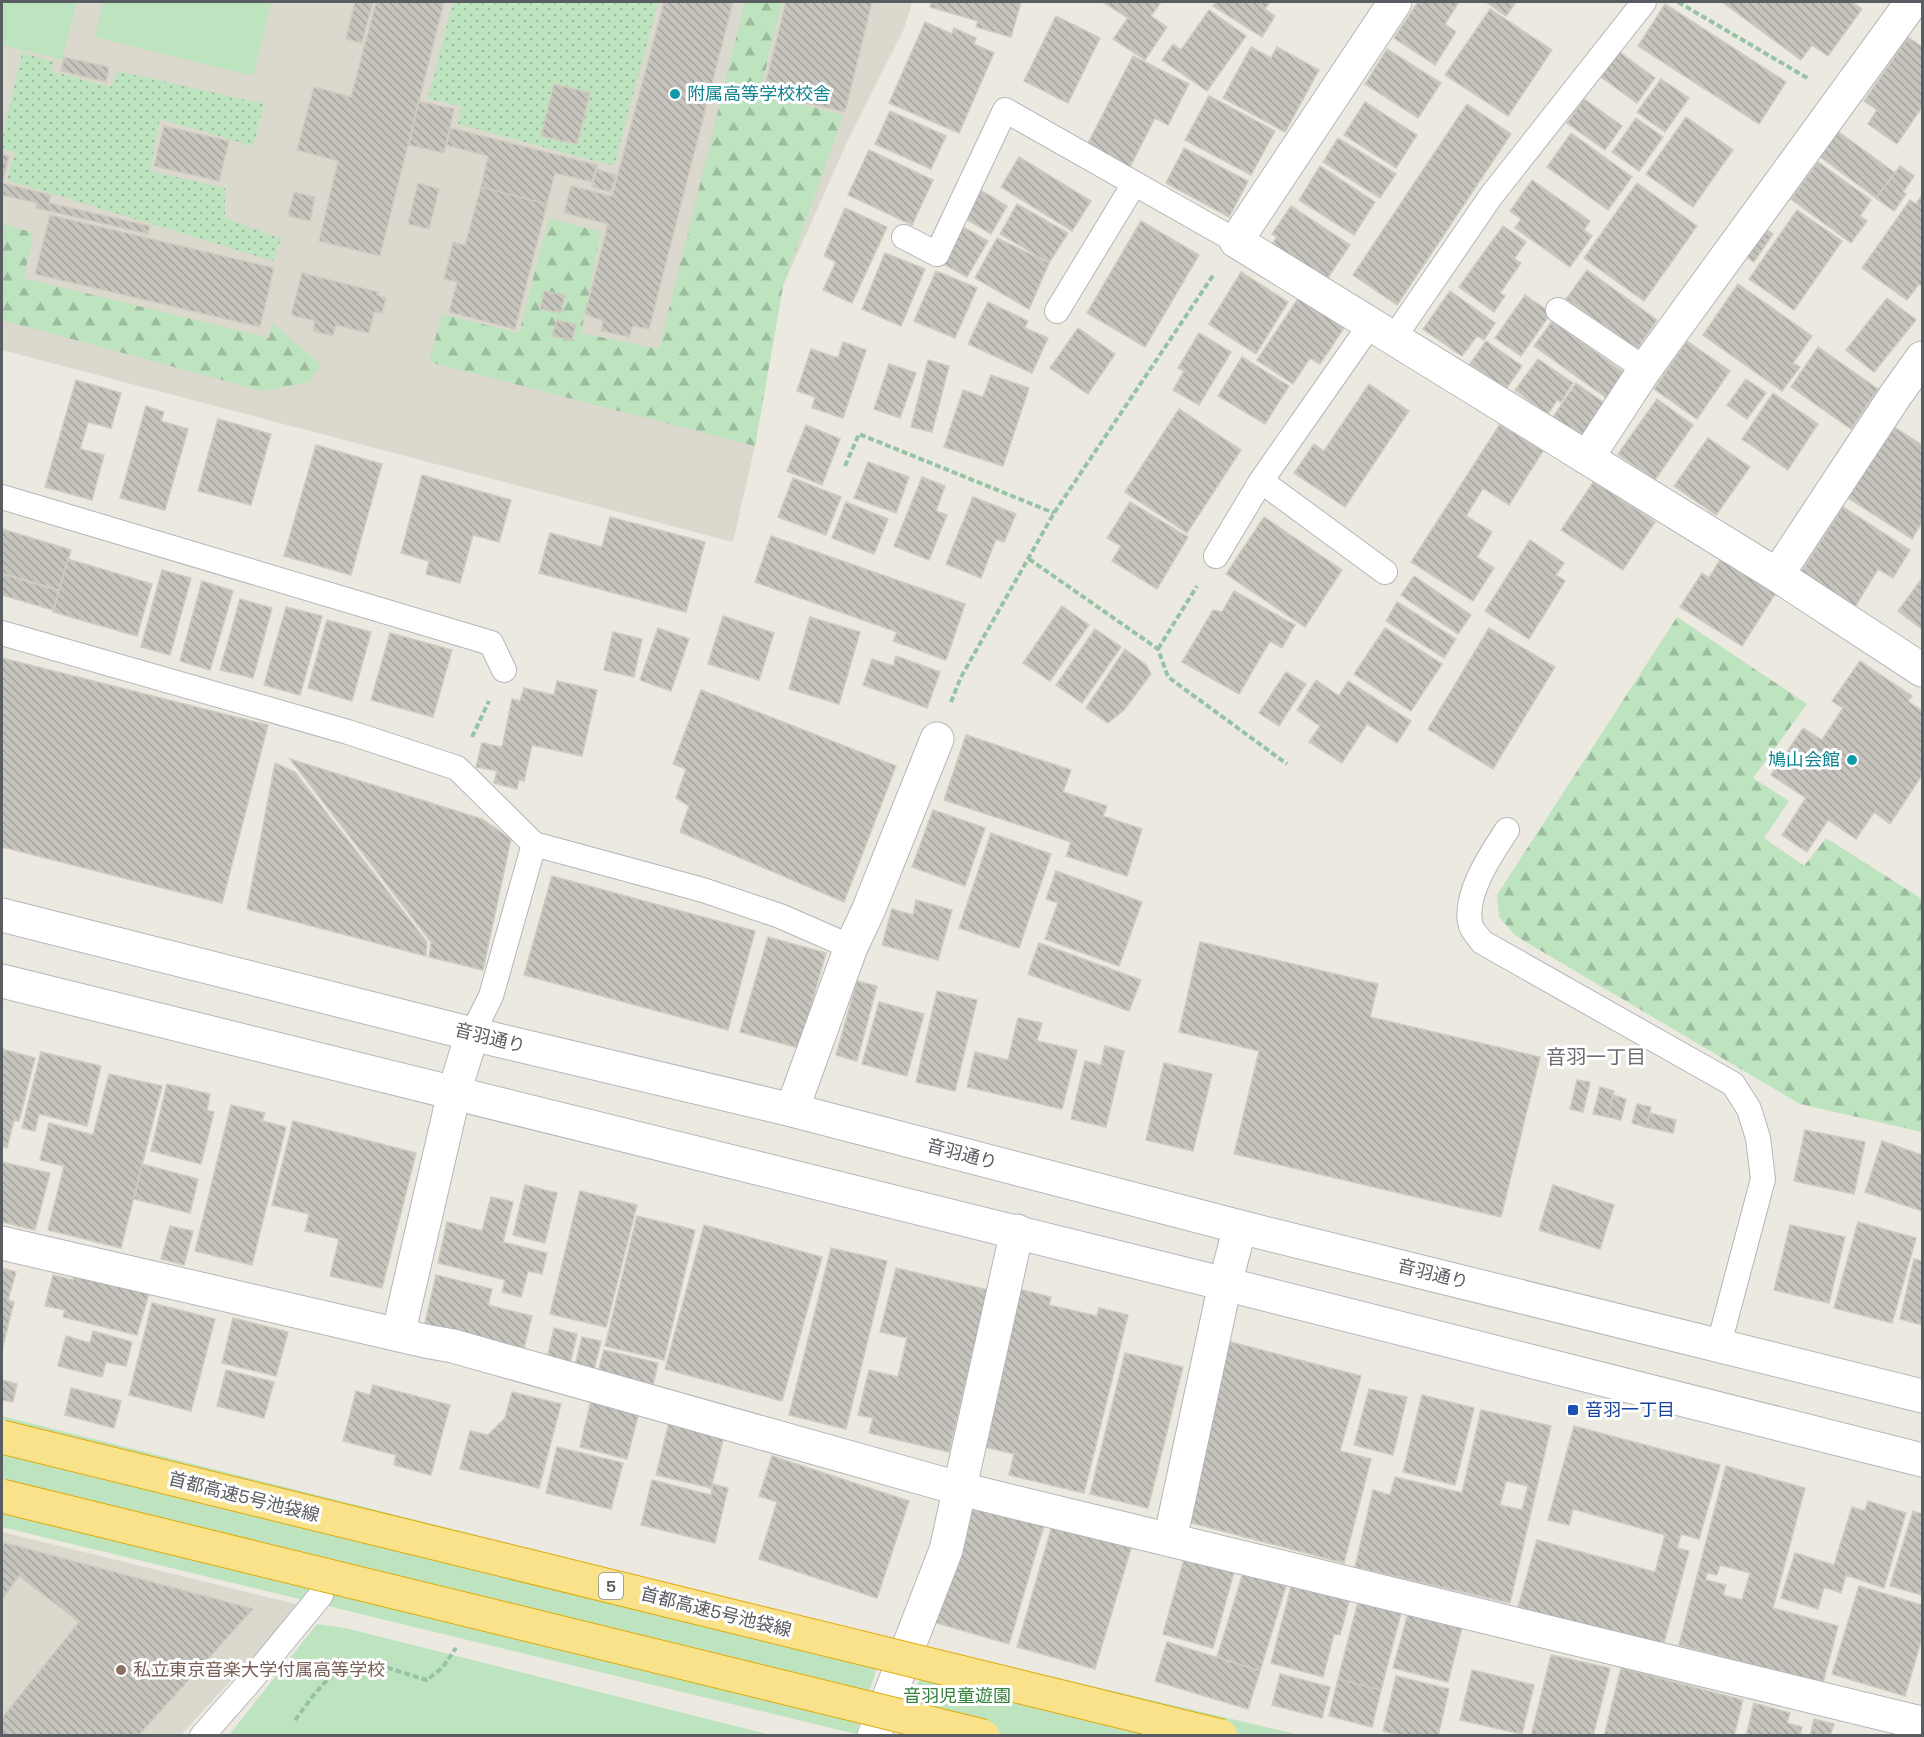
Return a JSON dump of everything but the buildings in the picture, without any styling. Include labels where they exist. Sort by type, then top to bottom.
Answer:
[{"type":"highway","name":"首都高速5号池袋線","points":[[2,1437],[1221,1736]]},
{"type":"highway","points":[[2,1496],[983,1736]]},
{"type":"street","points":[[1587,458],[1646,369],[1912,2]]},
{"type":"street","points":[[1386,5],[1236,241],[1777,575],[1923,669]]},
{"type":"street","points":[[1777,575],[1895,396],[1923,358]]},
{"type":"street","points":[[792,1110],[851,947],[868,911],[937,739]]},
{"type":"street","name":"音羽通り","points":[[2,915],[472,1034],[792,1110],[1240,1227],[1923,1396]]},
{"type":"street","points":[[2,981],[1017,1231],[1923,1460]]},
{"type":"street","points":[[398,1335],[454,1093],[472,1034]]},
{"type":"street","points":[[1170,1540],[1225,1284],[1240,1227]]},
{"type":"street","points":[[874,1736],[946,1550],[1017,1231]]},
{"type":"street","points":[[2,1243],[453,1346],[961,1489],[1921,1725]]},
{"type":"lane","points":[[1216,556],[1261,482],[1644,2]]},
{"type":"lane","points":[[904,237],[937,254],[1005,110],[1236,241]]},
{"type":"lane","points":[[1057,311],[1134,184]]},
{"type":"lane","points":[[1558,310],[1646,369]]},
{"type":"lane","points":[[1261,482],[1385,572]]},
{"type":"lane","points":[[2,497],[491,643],[504,670]]},
{"type":"lane","points":[[2,633],[348,732],[457,768],[534,844],[703,890],[780,916],[851,947]]},
{"type":"lane","points":[[1507,831],[1485,863],[1470,900],[1471,927],[1482,942],[1732,1084],[1749,1108],[1758,1138],[1762,1179],[1719,1344]]},
{"type":"lane","points":[[472,1034],[491,996],[534,844]]},
{"type":"lane","points":[[202,1736],[321,1595]]},
{"type":"path","points":[[1678,2],[1803,75],[1841,100]]},
{"type":"path","points":[[937,739],[961,676],[1054,513],[1236,241]]},
{"type":"path","points":[[844,466],[859,434],[1054,513]]},
{"type":"path","points":[[1158,649],[1216,556]]},
{"type":"path","points":[[1029,558],[1158,649],[1168,677],[1287,764]]},
{"type":"path","points":[[457,768],[504,670]]},
{"type":"path","points":[[295,1720],[321,1687],[340,1670],[355,1662],[427,1680],[442,1668],[461,1639]]},
{"type":"shaded area","points":[[2,2],[912,2],[904,29],[848,140],[783,286],[755,446],[733,542],[2,350]]},
{"type":"shaded area","name":"私立東京音楽大学付属高等学校","points":[[2,1532],[300,1605],[181,1735],[2,1736]]},
{"type":"green space","points":[[2,2],[77,2],[62,60],[2,45]]},
{"type":"green space","points":[[103,2],[271,2],[253,76],[95,37]]},
{"type":"green space","points":[[453,2],[658,2],[614,166],[458,124],[461,106],[428,99]]},
{"type":"green space","points":[[745,2],[782,2],[760,93],[843,115],[783,286],[755,446],[429,362],[442,314],[519,333],[549,218],[601,232],[581,333],[659,349]]},
{"type":"green space","points":[[22,53],[54,62],[51,71],[111,87],[118,71],[264,104],[253,146],[160,119],[150,171],[225,188],[225,218],[281,239],[273,261],[7,180],[15,152],[2,149],[2,138]]},
{"type":"green space","points":[[2,223],[33,233],[24,278],[269,338],[272,323],[321,365],[309,382],[262,391],[2,320]]},
{"type":"green space","points":[[1677,617],[1807,704],[1753,778],[1789,801],[1764,838],[1804,866],[1826,838],[1922,899],[1922,1132],[1800,1104],[1516,936],[1499,917],[1497,895]]},
{"type":"green space","name":"音羽児童遊園","points":[[2,1416],[886,1638],[856,1734],[2,1527]]},
{"type":"green space","points":[[317,1624],[345,1628],[771,1735],[229,1735]]},
{"type":"green space","name":"音羽児童遊園","points":[[930,1648],[1300,1735],[900,1736]]},
{"type":"place","name":"附属高等学校校舎","points":[[675,94]]},
{"type":"place","name":"鳩山会館","points":[[1852,760]]},
{"type":"place","name":"音羽一丁目","points":[[1573,1410]]},
{"type":"place","name":"私立東京音楽大学付属高等学校","points":[[121,1670]]},
{"type":"district","name":"音羽一丁目","points":[[1596,1057]]}]
